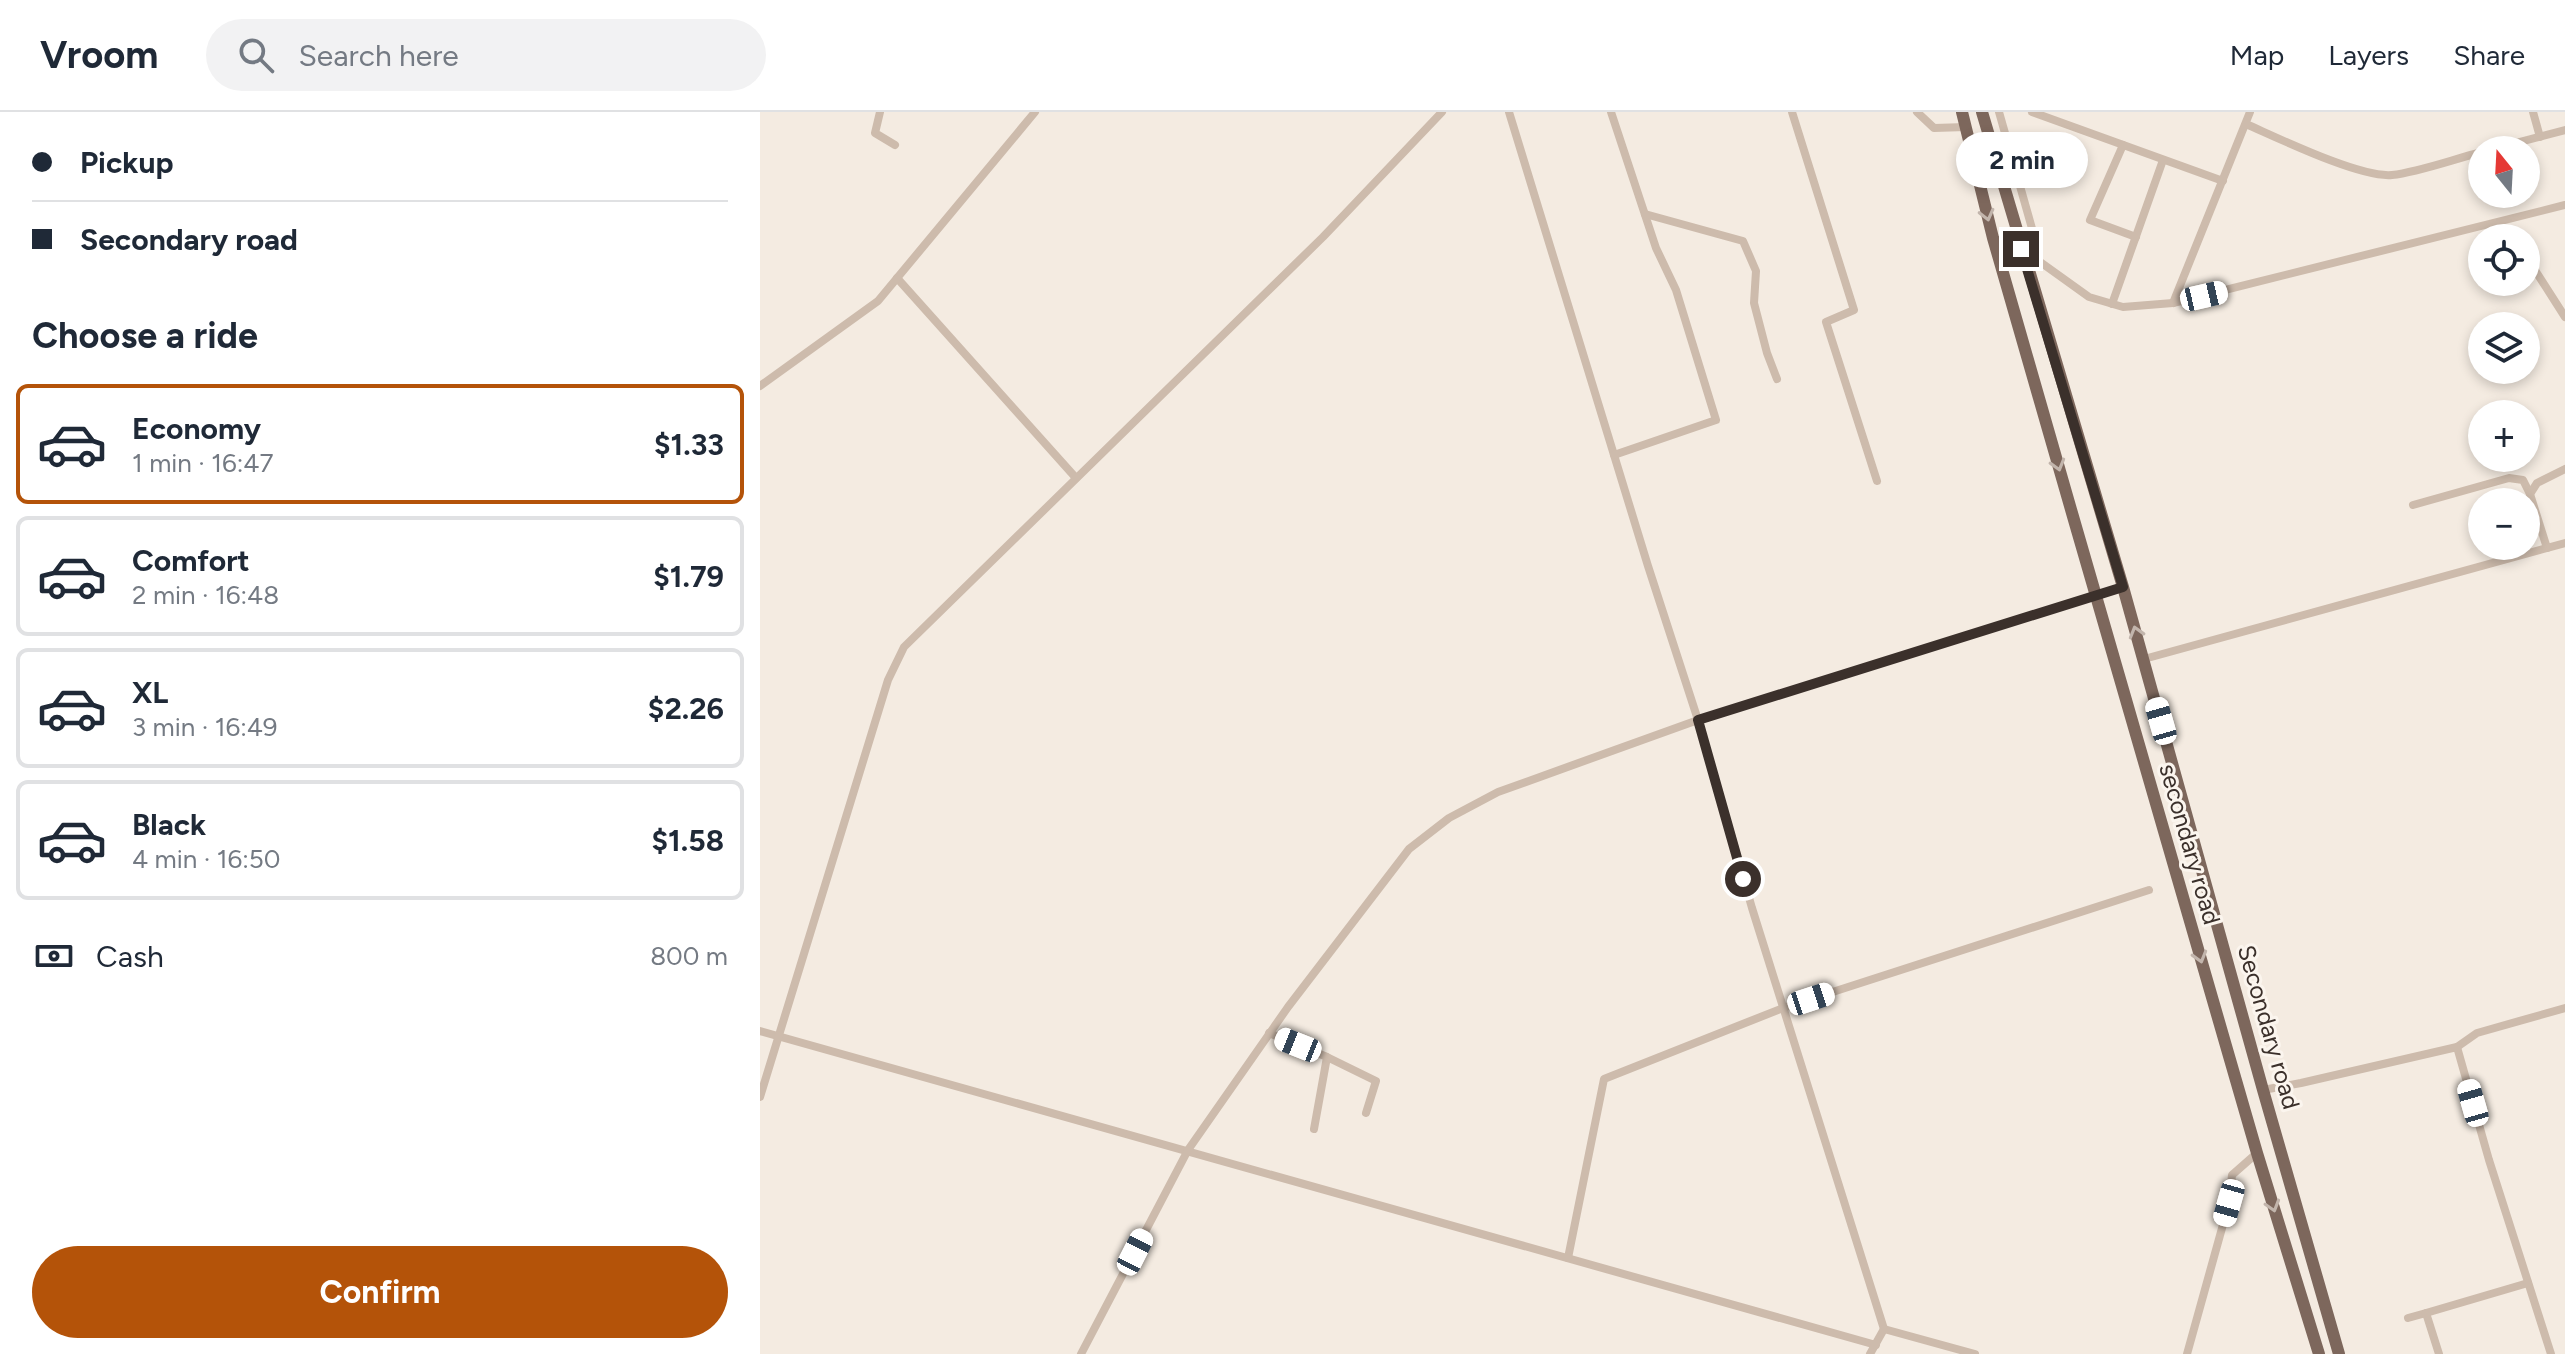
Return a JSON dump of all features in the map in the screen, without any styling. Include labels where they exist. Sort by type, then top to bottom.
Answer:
[{"type":"main road","name":"secondary road","points":[[1962,112],[1993,238],[2257,1153],[2319,1354]]},
{"type":"main road","name":"Secondary road","points":[[1982,112],[2144,659],[2339,1354]]},
{"type":"street","points":[[880,112],[875,133],[895,145]]},
{"type":"street","points":[[760,386],[878,301],[1035,112]]},
{"type":"street","points":[[760,1097],[888,680],[904,647],[1323,237],[1442,112]]},
{"type":"street","points":[[1509,112],[1884,1329],[1870,1354]]},
{"type":"street","points":[[1611,112],[1656,248],[1676,290],[1716,420],[1614,455]]},
{"type":"street","points":[[1792,112],[1854,310],[1826,322],[1877,481]]},
{"type":"street","points":[[1917,112],[1934,128],[1966,127]]},
{"type":"street","points":[[1999,112],[2033,232],[2036,259]]},
{"type":"street","points":[[2032,112],[2223,181]]},
{"type":"street","points":[[2173,303],[2250,112]]},
{"type":"street","points":[[2533,112],[2540,136]]},
{"type":"street","points":[[2246,124],[2325,158],[2373,173],[2391,175],[2468,156]]},
{"type":"street","points":[[2540,137],[2565,130]]},
{"type":"street","points":[[2123,145],[2090,220],[2136,237]]},
{"type":"street","points":[[2112,304],[2163,160]]},
{"type":"street","points":[[2021,249],[2089,297],[2123,307],[2173,303],[2565,205]]},
{"type":"street","points":[[1645,214],[1743,241],[1756,271],[1754,303],[1777,379]]},
{"type":"street","points":[[2521,217],[2523,224]]},
{"type":"street","points":[[897,278],[1076,478]]},
{"type":"street","points":[[2540,278],[2565,317]]},
{"type":"street","points":[[2534,488],[2537,483],[2565,469]]},
{"type":"street","points":[[2473,488],[2509,478],[2523,480],[2527,488]]},
{"type":"street","points":[[2413,505],[2468,490]]},
{"type":"street","points":[[2540,526],[2547,548]]},
{"type":"street","points":[[2144,659],[2565,543]]},
{"type":"street","points":[[1081,1354],[1188,1150],[1269,1033],[1409,849],[1449,818],[1498,792],[1698,720],[2123,587]]},
{"type":"street","points":[[1568,1258],[1604,1079],[1783,1008],[2149,890]]},
{"type":"street","points":[[2263,1090],[2457,1047],[2477,1033],[2565,1008]]},
{"type":"street","points":[[760,1031],[1876,1345]]},
{"type":"street","points":[[1269,1033],[1376,1081],[1366,1113]]},
{"type":"street","points":[[2457,1047],[2551,1354]]},
{"type":"street","points":[[1314,1129],[1327,1057]]},
{"type":"street","points":[[2187,1354],[2229,1203],[2232,1175],[2257,1153]]},
{"type":"street","points":[[2408,1318],[2528,1283]]},
{"type":"street","points":[[2426,1313],[2439,1354]]},
{"type":"street","points":[[1884,1329],[1975,1354]]},
{"type":"route","points":[[1743,879],[1698,720],[2123,587],[2021,249]]}]
